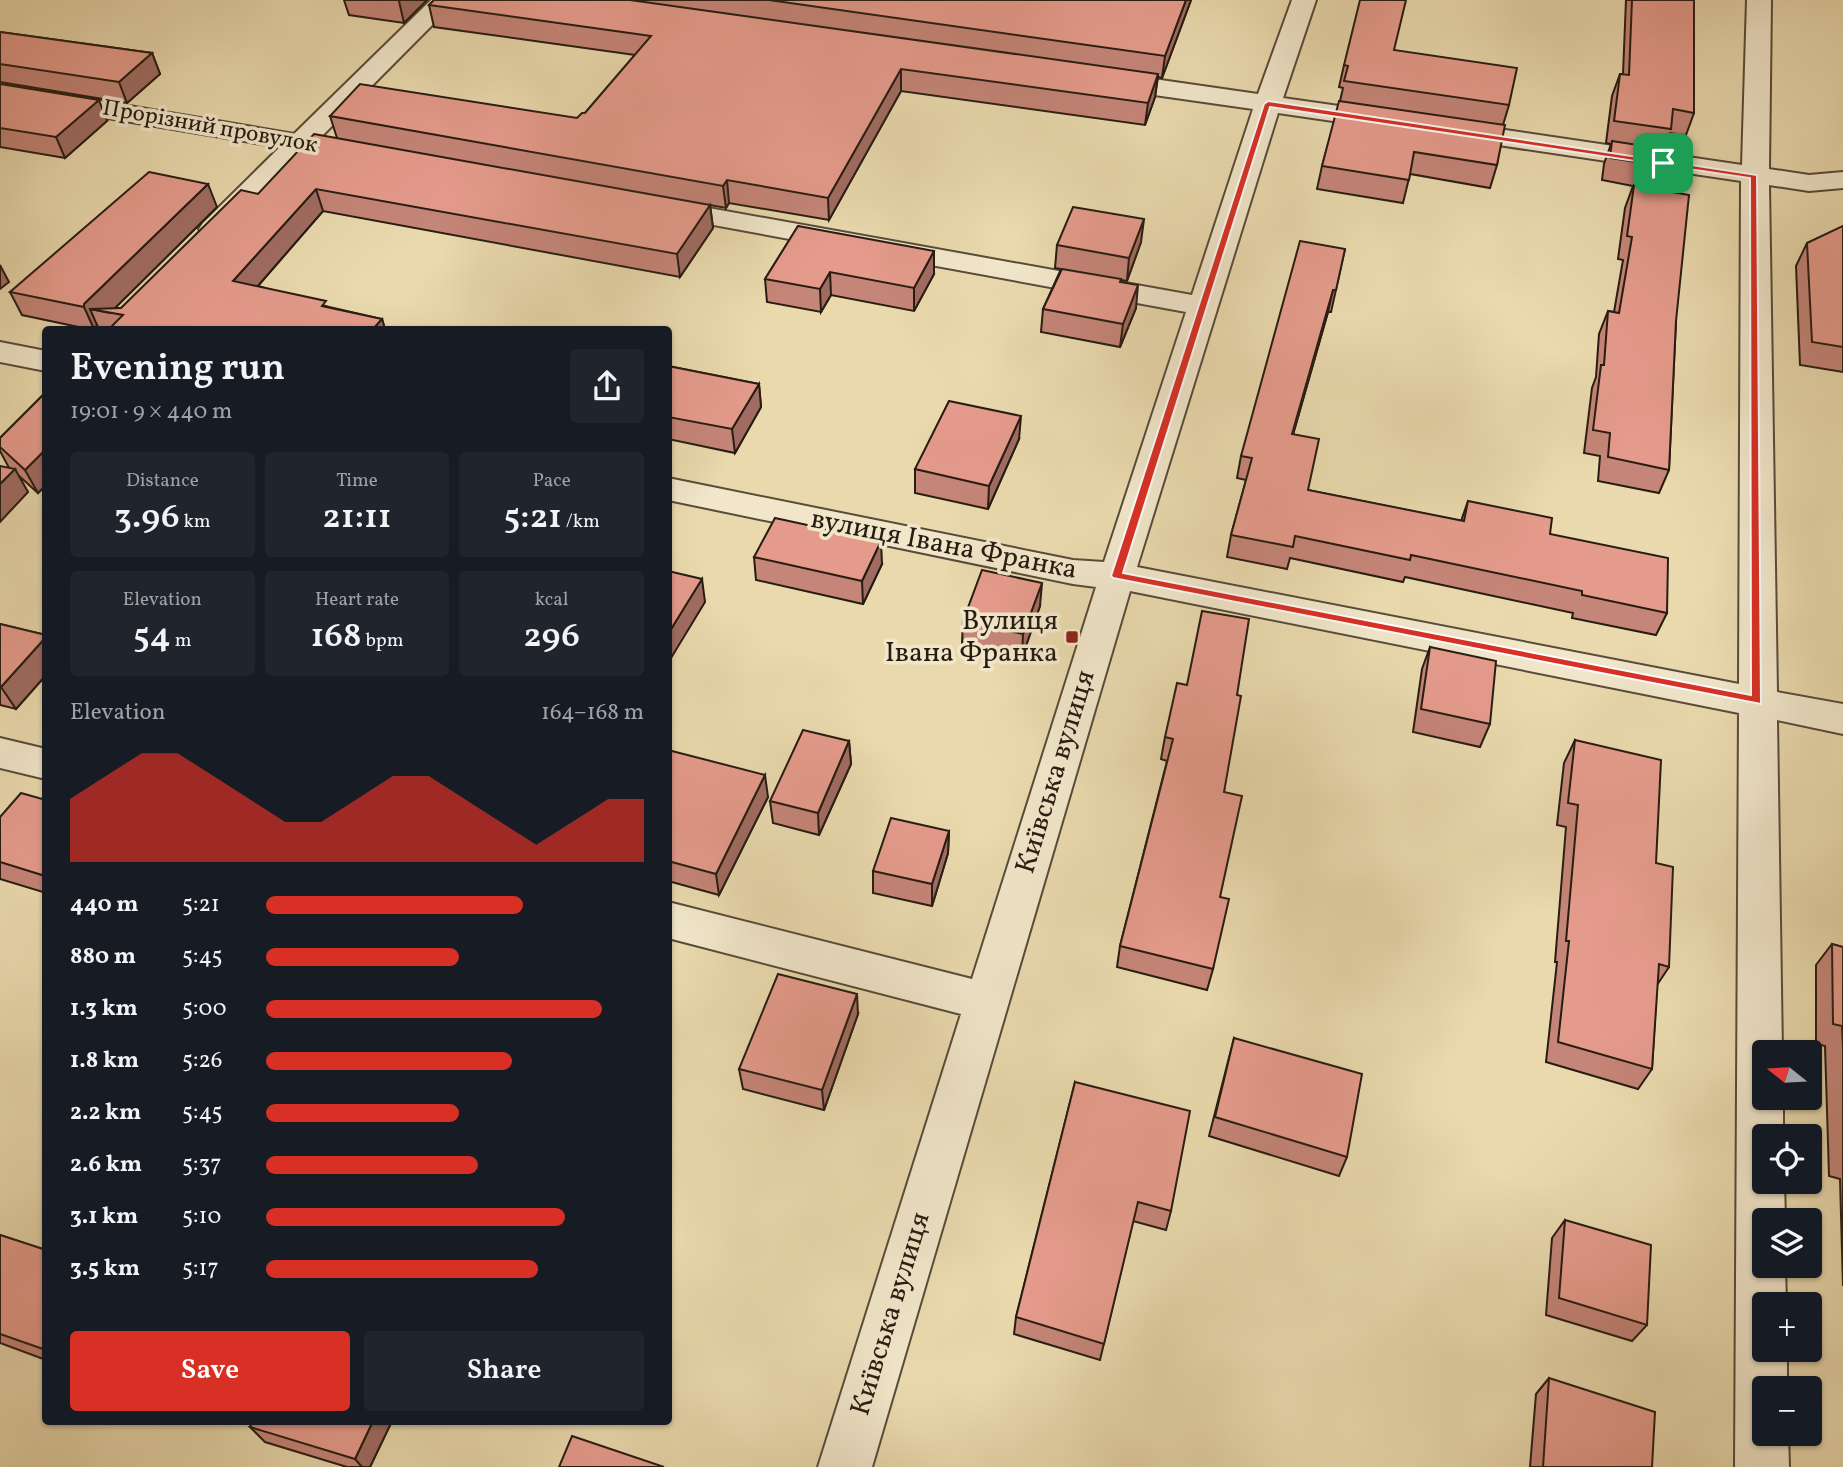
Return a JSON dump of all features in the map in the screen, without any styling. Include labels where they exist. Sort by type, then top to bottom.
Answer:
[{"type":"street","points":[[191,250],[445,0]]},
{"type":"street","name":"Київська вулиця","points":[[845,1467],[1116,576],[1304,0]]},
{"type":"street","points":[[1759,0],[1755,176],[1762,1467]]},
{"type":"street","points":[[1086,78],[1809,184],[1843,180]]},
{"type":"street","name":"Прорізний провулок","points":[[0,92],[380,157]]},
{"type":"street","points":[[635,203],[1205,306]]},
{"type":"street","points":[[0,352],[42,360]]},
{"type":"street","name":"вулиця Івана Франка","points":[[672,490],[1073,572],[1116,576],[1843,719]]},
{"type":"street","points":[[0,753],[42,763]]},
{"type":"street","points":[[672,921],[985,1001]]},
{"type":"building","points":[[434,0],[630,0],[1158,74],[1148,103],[901,69],[828,198],[727,180],[723,186],[330,116],[360,84],[577,118],[585,113],[651,36],[429,5]]},
{"type":"building","points":[[769,0],[1186,0],[1165,56]]},
{"type":"building","points":[[1360,0],[1406,0],[1394,50],[1517,68],[1509,105],[1344,81],[1348,66],[1344,65]]},
{"type":"building","points":[[1632,0],[1694,0],[1694,113],[1673,109],[1671,129],[1614,121],[1620,74],[1629,75]]},
{"type":"building","points":[[0,32],[152,53],[119,82],[0,64]]},
{"type":"building","points":[[0,84],[99,100],[56,137],[0,128]]},
{"type":"building","points":[[1339,101],[1505,125],[1497,165],[1414,152],[1409,180],[1322,166]]},
{"type":"building","points":[[314,134],[710,205],[677,254],[316,189],[233,281],[326,301],[322,306],[382,319],[376,326],[112,326],[123,315],[90,309],[121,308],[241,190],[258,194]]},
{"type":"building","points":[[1612,141],[1670,150],[1669,167],[1610,158]]},
{"type":"building","points":[[149,172],[208,184],[84,304],[84,307],[10,292]]},
{"type":"building","points":[[1634,185],[1689,195],[1676,321],[1669,470],[1608,457],[1610,433],[1593,430],[1601,365],[1604,365],[1608,311],[1619,313],[1632,237],[1627,236]]},
{"type":"building","points":[[1073,207],[1144,219],[1129,258],[1057,245]]},
{"type":"building","points":[[798,226],[934,251],[914,288],[830,272],[820,289],[765,279]]},
{"type":"building","points":[[1843,226],[1843,347],[1812,342],[1807,243]]},
{"type":"building","points":[[1300,241],[1345,249],[1336,290],[1333,290],[1292,434],[1319,439],[1308,490],[1464,521],[1468,501],[1552,518],[1550,534],[1668,558],[1667,613],[1582,595],[1582,591],[1411,555],[1410,560],[1295,536],[1293,547],[1231,535],[1252,458],[1241,456]]},
{"type":"building","points":[[1062,269],[1121,279],[1120,282],[1138,285],[1123,324],[1043,309]]},
{"type":"building","points":[[672,367],[759,384],[732,429],[672,418]]},
{"type":"building","points":[[42,396],[42,453],[25,470],[0,447],[0,438]]},
{"type":"building","points":[[949,401],[1021,416],[989,486],[915,469]]},
{"type":"building","points":[[0,466],[15,469],[0,484]]},
{"type":"building","points":[[775,518],[881,541],[862,581],[754,557]]},
{"type":"building","points":[[982,570],[1042,583],[1023,634],[963,621]]},
{"type":"building","points":[[672,572],[702,579],[672,628]]},
{"type":"building","points":[[1202,611],[1249,619],[1237,695],[1241,696],[1224,792],[1242,796],[1220,897],[1229,899],[1213,969],[1120,946],[1173,739],[1165,737],[1177,683],[1187,685]]},
{"type":"building","points":[[0,624],[42,634],[42,641],[0,686]]},
{"type":"building","points":[[1430,647],[1496,661],[1490,724],[1421,709]]},
{"type":"building","points":[[803,730],[849,741],[818,813],[770,801]]},
{"type":"building","points":[[1575,740],[1661,760],[1656,863],[1673,867],[1669,967],[1659,964],[1652,1069],[1558,1042],[1569,941],[1566,941],[1578,805],[1568,803]]},
{"type":"building","points":[[672,751],[765,775],[716,874],[672,862]]},
{"type":"building","points":[[21,793],[42,799],[42,875],[0,862],[0,817]]},
{"type":"building","points":[[891,818],[949,831],[932,884],[873,871]]},
{"type":"building","points":[[1832,944],[1843,947],[1843,1047],[1842,1026],[1833,1024]]},
{"type":"building","points":[[778,974],[857,994],[822,1090],[739,1069]]},
{"type":"building","points":[[1234,1038],[1362,1074],[1347,1157],[1215,1117]]},
{"type":"building","points":[[1075,1082],[1190,1111],[1171,1211],[1138,1202],[1104,1344],[1016,1317]]},
{"type":"building","points":[[1565,1220],[1651,1245],[1647,1325],[1559,1298]]},
{"type":"building","points":[[0,1235],[42,1249],[42,1349],[0,1334]]},
{"type":"building","points":[[1549,1378],[1655,1412],[1652,1467],[1543,1467]]},
{"type":"building","points":[[251,1425],[371,1425],[355,1459],[250,1427]]},
{"type":"building","points":[[572,1436],[664,1467],[559,1467]]},
{"type":"place","name":"Вулиця Івана Франка","points":[[1072,637]]},
{"type":"route","points":[[1268,104],[1663,163],[1755,176],[1757,701],[1116,576],[1268,104]]}]
